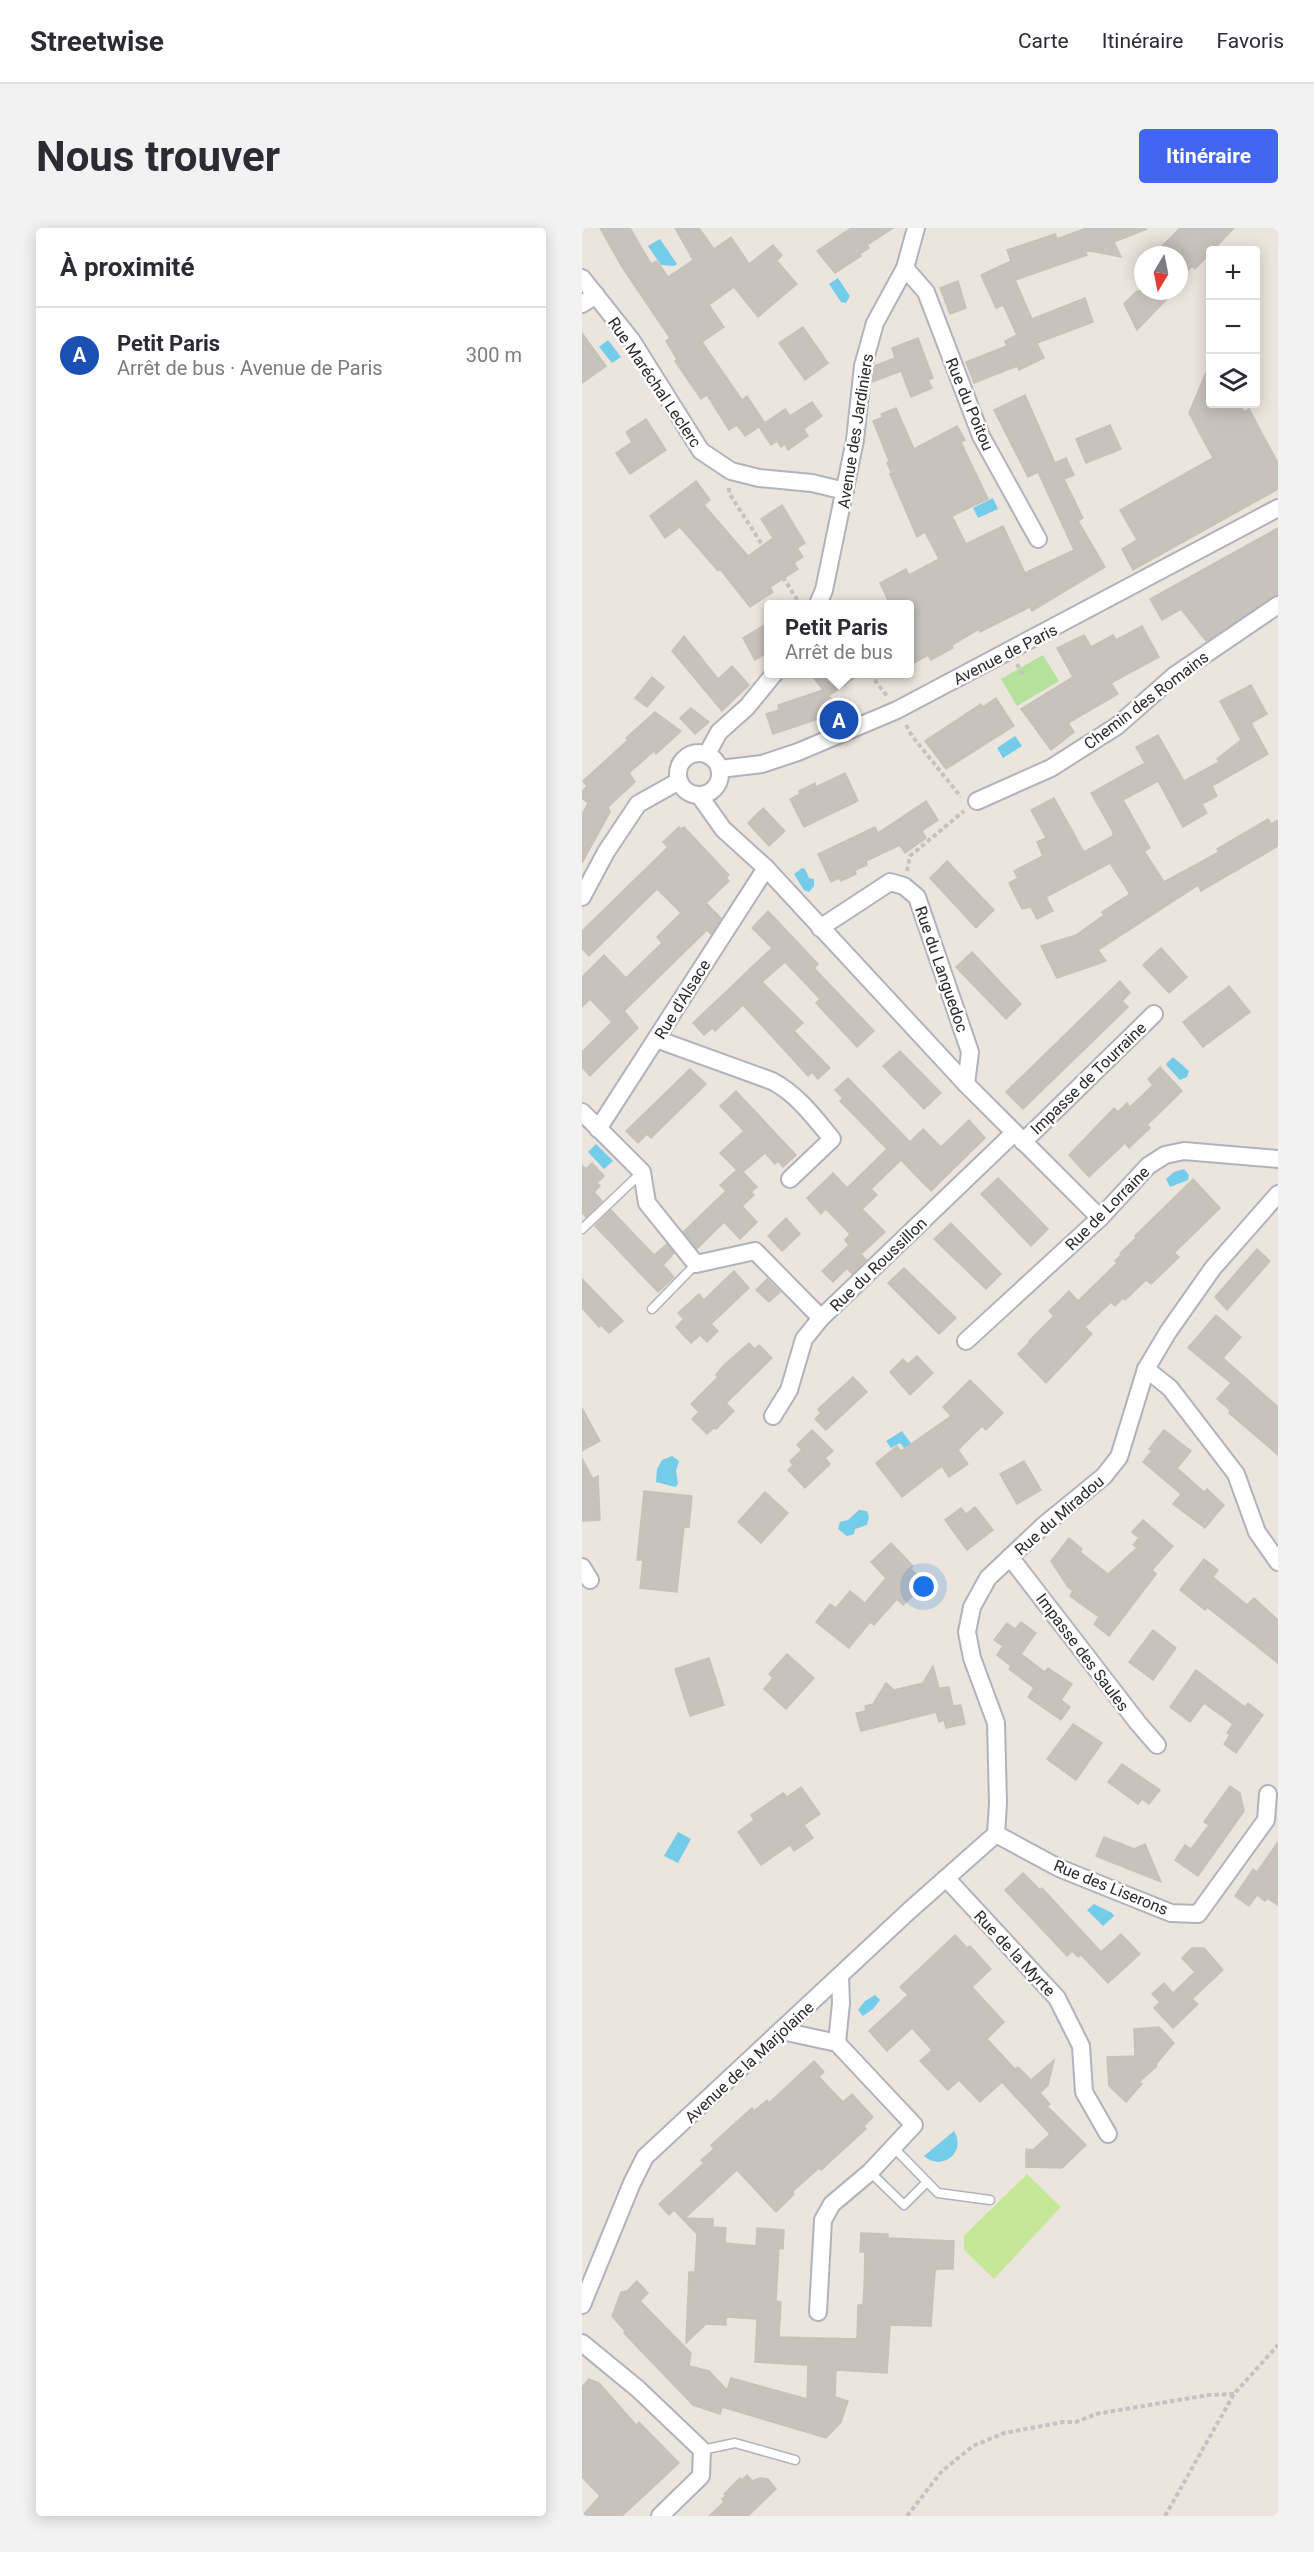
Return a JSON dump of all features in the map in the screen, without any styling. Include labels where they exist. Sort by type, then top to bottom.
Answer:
[{"type":"street","name":"Avenue des Jardiniers","points":[[820,600],[824,590],[855,440],[866,355],[875,323],[905,268],[916,228]]},
{"type":"street","name":"Rue du Poitou","points":[[905,268],[926,292],[981,436],[1038,539]]},
{"type":"street","name":"Rue Maréchal Leclerc","points":[[582,278],[589,300],[632,341],[701,451],[731,471],[759,478],[812,483],[845,491]]},
{"type":"street","name":"Avenue de Paris","points":[[720,769],[762,764],[789,755],[897,710],[1278,508]]},
{"type":"street","name":"Chemin des Romains","points":[[974,804],[1052,768],[1117,726],[1175,675],[1278,605]]},
{"type":"street","points":[[707,754],[719,732],[747,706],[771,678]]},
{"type":"street","points":[[694,753],[707,754],[718,763],[720,769],[721,776],[716,787],[705,795],[687,792],[677,774],[682,761],[694,753]]},
{"type":"street","points":[[582,897],[606,852],[638,804],[679,781]]},
{"type":"street","points":[[699,795],[723,829],[766,868],[966,1084],[1100,1218]]},
{"type":"street","name":"Rue d'Alsace","points":[[598,1129],[766,868]]},
{"type":"street","name":"Rue du Languedoc","points":[[820,928],[890,882],[904,886],[917,897],[970,1052],[966,1084]]},
{"type":"street","name":"Impasse de Tourraine","points":[[1018,1137],[1154,1014]]},
{"type":"street","points":[[656,1039],[772,1081],[785,1088],[807,1108],[832,1139],[790,1179]]},
{"type":"street","points":[[582,1112],[642,1172],[646,1203],[696,1264],[755,1251],[821,1318]]},
{"type":"street","name":"Rue du Roussillon","points":[[773,1416],[789,1390],[804,1339],[821,1318],[1018,1137]]},
{"type":"street","name":"Rue de Lorraine","points":[[966,1341],[1100,1218],[1148,1166],[1165,1155],[1184,1151],[1278,1159]]},
{"type":"street","name":"Rue du Miradou","points":[[996,1834],[998,1803],[996,1723],[972,1658],[967,1632],[972,1607],[988,1578],[1104,1476],[1119,1457],[1146,1370],[1168,1332],[1213,1268],[1276,1200]]},
{"type":"street","points":[[1146,1370],[1170,1388],[1236,1474],[1257,1532],[1278,1562]]},
{"type":"street","name":"Impasse des Saules","points":[[1010,1557],[1157,1745]]},
{"type":"street","name":"Rue des Liserons","points":[[996,1834],[1059,1868],[1131,1897],[1171,1912],[1198,1914],[1266,1820],[1268,1794]]},
{"type":"street","name":"Avenue de la Marjolaine","points":[[582,2305],[645,2157],[996,1834]]},
{"type":"street","name":"Rue de la Myrte","points":[[946,1878],[1057,1998],[1080,2046],[1084,2092],[1108,2134]]},
{"type":"street","points":[[837,2043],[841,2003],[840,1976]]},
{"type":"street","points":[[782,2031],[837,2043],[914,2125],[870,2172],[832,2204],[823,2220],[818,2312]]},
{"type":"street","points":[[582,2343],[638,2389],[702,2450],[701,2476],[660,2516]]},
{"type":"lane","points":[[582,1229],[642,1172]]},
{"type":"lane","points":[[652,1309],[696,1264]]},
{"type":"lane","points":[[893,2147],[938,2193],[990,2200]]},
{"type":"lane","points":[[870,2172],[904,2205],[927,2182]]},
{"type":"lane","points":[[702,2450],[735,2443],[795,2460]]},
{"type":"path","points":[[731,471],[729,493],[797,600]]},
{"type":"path","points":[[873,678],[897,710],[912,736],[974,804],[910,856],[904,886]]},
{"type":"path","points":[[1165,2516],[1234,2394],[1278,2345]]},
{"type":"path","points":[[907,2516],[942,2471],[973,2446],[1004,2433],[1063,2422],[1076,2422],[1096,2414],[1209,2395],[1234,2394]]},
{"type":"green space","points":[[1043,655],[1059,681],[1017,706],[1001,679]]},
{"type":"green space","points":[[1027,2174],[1061,2207],[994,2279],[964,2250],[964,2236]]},
{"type":"water","points":[[660,239],[677,264],[674,266],[661,265],[648,246]]},
{"type":"water","points":[[838,278],[850,296],[846,303],[841,302],[829,284]]},
{"type":"water","points":[[608,340],[621,357],[612,363],[599,347]]},
{"type":"water","points":[[993,498],[998,509],[978,518],[973,508]]},
{"type":"water","points":[[1015,736],[1022,746],[1003,758],[997,748]]},
{"type":"water","points":[[802,868],[805,869],[809,878],[814,879],[814,886],[809,892],[804,890],[794,874]]},
{"type":"water","points":[[1173,1057],[1189,1071],[1187,1077],[1180,1080],[1167,1066],[1166,1064]]},
{"type":"water","points":[[596,1144],[613,1161],[604,1169],[588,1152]]},
{"type":"water","points":[[1184,1169],[1189,1175],[1188,1180],[1170,1187],[1166,1179],[1174,1172]]},
{"type":"water","points":[[902,1431],[913,1446],[906,1451],[900,1443],[891,1448],[886,1441]]},
{"type":"water","points":[[672,1456],[679,1461],[676,1471],[678,1484],[675,1487],[656,1482],[657,1469],[662,1460]]},
{"type":"water","points":[[859,1510],[867,1511],[869,1517],[867,1525],[855,1529],[854,1534],[847,1536],[838,1529],[840,1522],[848,1520]]},
{"type":"water","points":[[678,1832],[691,1839],[678,1863],[664,1856]]},
{"type":"water","points":[[1094,1904],[1114,1916],[1103,1926],[1087,1910]]},
{"type":"water","points":[[875,1995],[880,2000],[863,2016],[858,2010],[865,2001]]},
{"type":"water","points":[[954,2131],[957,2146],[951,2157],[938,2162],[924,2156]]},
{"type":"building","points":[[600,228],[630,228],[651,264],[657,261],[668,277],[693,260],[675,228],[699,228],[714,249],[731,237],[749,264],[773,245],[782,255],[777,261],[797,284],[758,317],[734,287],[709,305],[724,327],[702,342],[742,400],[747,396],[765,423],[745,436],[737,425],[729,430],[707,395],[701,399],[675,361],[677,359],[666,341],[670,338],[622,267]]},
{"type":"building","points":[[851,228],[893,228],[867,245],[869,248],[860,254],[861,256],[835,273],[817,251]]},
{"type":"building","points":[[1086,228],[1147,229],[1114,242],[1121,257],[1085,250],[1087,255],[1015,280],[1032,319],[1085,298],[1093,322],[1037,343],[1044,358],[1019,370],[1017,366],[974,383],[966,362],[1007,346],[1005,341],[1017,335],[1003,305],[996,308],[981,275],[1011,261],[1007,250],[1055,234],[1057,239]]},
{"type":"building","points":[[1180,228],[1234,228],[1217,246],[1206,246],[1206,257],[1195,269],[1192,266],[1188,270],[1188,246],[1162,246]]},
{"type":"building","points":[[958,281],[966,308],[950,314],[940,288]]},
{"type":"building","points":[[1134,294],[1134,300],[1166,300],[1137,330],[1124,304]]},
{"type":"building","points":[[803,327],[828,363],[805,380],[779,343]]},
{"type":"building","points":[[582,333],[606,366],[582,383]]},
{"type":"building","points":[[918,338],[933,378],[928,380],[932,388],[911,397],[901,371],[872,382],[874,366],[895,358],[892,348]]},
{"type":"building","points":[[1206,373],[1206,408],[1242,408],[1244,412],[1249,409],[1278,463],[1278,489],[1133,570],[1122,549],[1137,540],[1120,510],[1213,458],[1189,413]]},
{"type":"building","points":[[1025,395],[1055,463],[1066,458],[1074,475],[1064,479],[1083,518],[1078,521],[1105,567],[1032,611],[1030,607],[980,632],[979,629],[952,645],[953,648],[931,660],[928,655],[914,663],[914,600],[888,600],[880,583],[906,569],[909,575],[939,559],[925,532],[917,537],[890,474],[892,474],[887,463],[889,461],[873,421],[883,417],[881,414],[896,408],[914,449],[957,426],[965,440],[961,442],[988,499],[952,516],[966,544],[1003,526],[1025,573],[1074,550],[1038,472],[1028,477],[994,410]]},
{"type":"building","points":[[812,402],[822,416],[804,429],[808,436],[788,450],[785,444],[781,447],[777,441],[771,445],[759,427],[785,409],[790,416]]},
{"type":"building","points":[[646,419],[666,450],[630,474],[616,453],[632,442],[626,432]]},
{"type":"building","points":[[1110,425],[1121,449],[1086,463],[1076,439]]},
{"type":"building","points":[[696,481],[710,500],[704,505],[748,556],[773,538],[761,519],[782,505],[805,543],[797,548],[803,557],[794,563],[798,569],[770,587],[773,592],[750,607],[720,569],[718,571],[680,527],[665,538],[650,516]]},
{"type":"building","points":[[1278,528],[1278,595],[1206,641],[1181,609],[1162,620],[1150,599]]},
{"type":"building","points":[[764,625],[764,654],[755,660],[743,638]]},
{"type":"building","points":[[1142,626],[1159,657],[1111,683],[1118,694],[1068,723],[1074,732],[1051,750],[1021,709],[1073,677],[1057,648],[1084,635],[1091,647],[1113,635],[1116,640]]},
{"type":"building","points":[[684,636],[718,679],[732,666],[749,685],[722,711],[672,651]]},
{"type":"building","points":[[652,677],[664,687],[647,707],[635,698]]},
{"type":"building","points":[[814,678],[854,678],[829,696],[840,711],[826,720],[824,717],[773,734],[766,714],[779,710],[778,705],[823,690]]},
{"type":"building","points":[[1251,685],[1267,714],[1251,723],[1268,754],[1212,786],[1217,796],[1202,804],[1207,813],[1183,827],[1158,781],[1123,800],[1150,848],[1144,851],[1164,882],[1219,852],[1217,849],[1268,819],[1271,824],[1278,820],[1278,846],[1201,891],[1198,885],[1098,950],[1106,961],[1057,978],[1041,946],[1076,935],[1104,915],[1102,912],[1130,894],[1110,863],[1046,897],[1053,911],[1037,919],[1031,907],[1022,909],[1009,883],[1018,878],[1014,871],[1043,856],[1037,842],[1046,838],[1031,810],[1054,798],[1084,852],[1113,836],[1113,832],[1091,793],[1145,763],[1136,747],[1158,735],[1184,781],[1219,762],[1217,759],[1241,740],[1220,701]]},
{"type":"building","points":[[996,698],[1014,726],[946,769],[925,741],[981,704],[983,707]]},
{"type":"building","points":[[691,708],[709,722],[695,734],[680,718]]},
{"type":"building","points":[[655,712],[681,731],[656,754],[654,751],[629,773],[635,782],[608,807],[610,812],[582,863],[582,815],[588,803],[582,798],[582,792],[587,786],[583,781]]},
{"type":"building","points":[[845,773],[858,801],[804,827],[790,799],[800,794],[799,791],[815,783],[816,787]]},
{"type":"building","points":[[926,801],[938,820],[922,831],[926,838],[905,853],[900,845],[866,861],[867,865],[855,870],[856,874],[841,881],[839,878],[831,882],[818,854],[875,827],[878,833]]},
{"type":"building","points":[[763,808],[785,831],[769,846],[748,823]]},
{"type":"building","points":[[679,827],[681,829],[684,827],[729,875],[726,878],[729,881],[706,903],[721,918],[711,934],[707,930],[624,1011],[638,1028],[590,1076],[582,1067],[582,1052],[612,1022],[590,999],[582,1007],[582,977],[604,955],[626,978],[662,943],[657,937],[681,913],[657,889],[589,956],[582,948],[582,931],[668,847],[663,842]]},
{"type":"building","points":[[947,861],[994,910],[976,928],[930,878]]},
{"type":"building","points":[[768,911],[818,964],[814,968],[874,1031],[857,1047],[816,1003],[820,999],[785,962],[762,982],[803,1023],[794,1031],[830,1068],[818,1079],[812,1072],[808,1076],[743,1005],[715,1031],[712,1028],[704,1035],[693,1023],[772,948],[752,928]]},
{"type":"building","points":[[1161,948],[1187,977],[1169,993],[1143,965]]},
{"type":"building","points":[[972,952],[1021,1004],[1006,1019],[956,967]]},
{"type":"building","points":[[1120,981],[1130,993],[1122,1001],[1128,1007],[1023,1109],[1006,1092]]},
{"type":"building","points":[[1229,986],[1250,1012],[1203,1047],[1183,1022]]},
{"type":"building","points":[[900,1051],[941,1093],[924,1109],[883,1066]]},
{"type":"building","points":[[1160,1067],[1182,1091],[1147,1125],[1150,1128],[1129,1148],[1125,1143],[1089,1177],[1069,1155],[1114,1108],[1118,1112],[1127,1103],[1130,1107],[1153,1085],[1148,1079]]},
{"type":"building","points":[[690,1069],[706,1084],[651,1138],[647,1134],[638,1143],[626,1131]]},
{"type":"building","points":[[848,1078],[910,1142],[923,1129],[941,1147],[969,1120],[985,1138],[931,1191],[901,1160],[871,1189],[877,1195],[862,1209],[885,1232],[861,1254],[866,1260],[852,1274],[847,1268],[833,1282],[822,1271],[849,1245],[845,1240],[850,1234],[826,1209],[821,1214],[807,1198],[833,1173],[847,1188],[887,1149],[840,1101],[843,1098],[835,1090]]},
{"type":"building","points":[[736,1091],[796,1155],[783,1167],[778,1161],[775,1164],[765,1153],[743,1172],[757,1187],[751,1192],[754,1195],[742,1206],[757,1222],[740,1239],[724,1222],[697,1249],[683,1232],[726,1191],[720,1185],[737,1170],[720,1153],[744,1131],[720,1106]]},
{"type":"building","points":[[592,1163],[604,1176],[597,1183],[600,1186],[594,1192],[602,1201],[586,1217],[582,1213],[582,1165],[586,1169]]},
{"type":"building","points":[[998,1178],[1048,1229],[1031,1246],[981,1194]]},
{"type":"building","points":[[1193,1179],[1220,1208],[1174,1253],[1179,1257],[1151,1284],[1146,1280],[1125,1300],[1123,1298],[1115,1306],[1111,1302],[1085,1327],[1092,1334],[1046,1383],[1018,1354],[1054,1316],[1049,1311],[1069,1291],[1078,1301],[1117,1263],[1115,1261],[1122,1254],[1120,1253],[1136,1238],[1135,1236]]},
{"type":"building","points":[[611,1210],[654,1255],[667,1244],[674,1253],[663,1265],[674,1277],[658,1292],[595,1226]]},
{"type":"building","points":[[786,1218],[800,1234],[782,1251],[768,1236]]},
{"type":"building","points":[[951,1223],[1001,1274],[986,1289],[934,1239]]},
{"type":"building","points":[[1257,1249],[1270,1261],[1227,1310],[1215,1297]]},
{"type":"building","points":[[904,1268],[956,1318],[939,1334],[888,1283]]},
{"type":"building","points":[[734,1271],[749,1288],[711,1324],[718,1331],[707,1342],[700,1335],[691,1343],[676,1327],[684,1319],[678,1313],[699,1294],[704,1300]]},
{"type":"building","points":[[582,1279],[623,1321],[609,1333],[601,1325],[599,1327],[582,1308]]},
{"type":"building","points":[[767,1279],[780,1292],[769,1302],[756,1290]]},
{"type":"building","points":[[1216,1315],[1241,1337],[1223,1358],[1278,1407],[1278,1455],[1229,1413],[1230,1410],[1217,1399],[1231,1383],[1188,1348]]},
{"type":"building","points":[[749,1343],[755,1349],[759,1345],[772,1358],[726,1403],[734,1411],[716,1429],[714,1428],[707,1434],[692,1419],[699,1412],[691,1404],[718,1377],[716,1375],[723,1366]]},
{"type":"building","points":[[917,1356],[933,1373],[910,1395],[890,1372],[903,1359],[908,1364]]},
{"type":"building","points":[[853,1377],[867,1392],[826,1430],[815,1419],[821,1413],[818,1409]]},
{"type":"building","points":[[970,1380],[1003,1413],[986,1430],[982,1426],[958,1450],[968,1464],[949,1477],[942,1466],[902,1497],[876,1463],[897,1446],[901,1451],[951,1416],[943,1407]]},
{"type":"building","points":[[582,1408],[600,1441],[582,1451]]},
{"type":"building","points":[[812,1430],[833,1451],[825,1458],[830,1464],[805,1488],[788,1470],[793,1465],[790,1461],[802,1450],[797,1445]]},
{"type":"building","points":[[1164,1430],[1191,1451],[1177,1468],[1204,1492],[1207,1489],[1224,1505],[1205,1528],[1173,1504],[1181,1494],[1143,1462],[1152,1451],[1149,1449]]},
{"type":"building","points":[[582,1458],[593,1479],[598,1476],[600,1520],[582,1521]]},
{"type":"building","points":[[1024,1461],[1041,1490],[1017,1504],[1000,1474]]},
{"type":"building","points":[[644,1491],[692,1496],[689,1527],[684,1527],[677,1592],[640,1588],[643,1560],[637,1560]]},
{"type":"building","points":[[765,1492],[788,1513],[761,1543],[738,1522]]},
{"type":"building","points":[[975,1507],[993,1530],[967,1550],[945,1520],[961,1508],[966,1514]]},
{"type":"building","points":[[1143,1520],[1173,1546],[1152,1570],[1156,1574],[1109,1636],[1094,1624],[1099,1617],[1070,1596],[1073,1591],[1051,1561],[1069,1538],[1082,1549],[1080,1552],[1108,1574],[1137,1548],[1133,1545],[1139,1538],[1132,1532]]},
{"type":"building","points":[[891,1543],[913,1566],[910,1568],[925,1584],[903,1605],[897,1599],[874,1625],[870,1622],[849,1648],[816,1622],[830,1604],[836,1608],[850,1591],[865,1603],[886,1578],[871,1562]]},
{"type":"building","points":[[1204,1559],[1218,1570],[1213,1577],[1247,1605],[1254,1598],[1278,1620],[1278,1663],[1207,1607],[1205,1610],[1180,1590]]},
{"type":"building","points":[[1021,1622],[1036,1633],[1021,1654],[1045,1672],[1048,1668],[1072,1684],[1061,1700],[1070,1707],[1061,1720],[1028,1697],[1034,1688],[1009,1669],[1011,1666],[997,1655],[1003,1646],[994,1640],[1007,1623],[1015,1629]]},
{"type":"building","points":[[1153,1630],[1176,1648],[1153,1680],[1129,1662]]},
{"type":"building","points":[[787,1654],[814,1678],[786,1709],[764,1689],[773,1678],[769,1674]]},
{"type":"building","points":[[709,1658],[724,1705],[690,1716],[675,1669]]},
{"type":"building","points":[[933,1666],[939,1688],[949,1687],[953,1706],[961,1705],[965,1724],[946,1728],[944,1720],[939,1722],[936,1712],[861,1731],[856,1713],[866,1711],[865,1706],[873,1704],[886,1683],[894,1690],[923,1683]]},
{"type":"building","points":[[1196,1670],[1245,1707],[1248,1703],[1263,1715],[1236,1753],[1224,1744],[1233,1724],[1204,1703],[1190,1722],[1170,1707]]},
{"type":"building","points":[[1073,1724],[1102,1743],[1076,1780],[1047,1759]]},
{"type":"building","points":[[1122,1764],[1160,1790],[1149,1804],[1142,1799],[1138,1804],[1108,1782]]},
{"type":"building","points":[[1230,1786],[1240,1793],[1244,1811],[1198,1876],[1175,1860],[1185,1845],[1191,1849],[1209,1825],[1204,1822]]},
{"type":"building","points":[[801,1787],[820,1814],[804,1825],[813,1838],[794,1851],[790,1845],[761,1865],[738,1832],[754,1820],[751,1815],[783,1793],[787,1797]]},
{"type":"building","points":[[1104,1837],[1134,1849],[1145,1844],[1161,1882],[1096,1856]]},
{"type":"building","points":[[1278,1842],[1278,1905],[1267,1898],[1265,1901],[1257,1895],[1249,1906],[1235,1896],[1253,1869],[1257,1872]]},
{"type":"building","points":[[1023,1873],[1040,1890],[1042,1888],[1101,1952],[1121,1934],[1140,1954],[1108,1983],[1081,1955],[1078,1957],[1072,1951],[1067,1956],[1005,1890]]},
{"type":"building","points":[[955,1935],[967,1948],[970,1946],[991,1969],[972,1987],[1004,2022],[987,2039],[1015,2069],[1018,2067],[1031,2080],[1054,2060],[1048,2085],[1040,2093],[1050,2104],[1047,2106],[1086,2145],[1062,2168],[1026,2167],[1026,2149],[1033,2150],[1050,2134],[1002,2082],[980,2102],[959,2080],[948,2090],[920,2061],[932,2050],[912,2028],[887,2051],[869,2031],[908,1995],[900,1987]]},
{"type":"building","points":[[1192,1948],[1204,1948],[1223,1970],[1192,1999],[1198,2004],[1173,2028],[1154,2008],[1160,2002],[1152,1994],[1164,1983],[1173,1993],[1195,1972],[1182,1958]]},
{"type":"building","points":[[1159,2027],[1174,2043],[1156,2064],[1157,2066],[1139,2082],[1142,2084],[1126,2102],[1109,2086],[1107,2057],[1135,2056],[1134,2029]]},
{"type":"building","points":[[814,2061],[824,2072],[819,2077],[843,2102],[852,2094],[873,2117],[864,2126],[866,2129],[821,2170],[819,2168],[792,2192],[794,2194],[776,2212],[737,2170],[685,2218],[713,2219],[713,2227],[726,2228],[725,2243],[756,2246],[757,2228],[784,2230],[783,2249],[779,2248],[776,2301],[781,2302],[779,2337],[857,2339],[858,2305],[863,2305],[864,2288],[865,2252],[860,2252],[861,2233],[888,2234],[888,2238],[954,2241],[953,2269],[935,2271],[931,2326],[890,2325],[887,2373],[836,2370],[835,2397],[848,2401],[841,2422],[826,2438],[722,2407],[720,2414],[693,2405],[624,2333],[625,2331],[612,2316],[621,2292],[627,2291],[637,2281],[648,2293],[640,2301],[691,2353],[689,2366],[709,2371],[727,2390],[731,2378],[807,2399],[808,2365],[755,2362],[757,2319],[726,2317],[726,2325],[706,2324],[686,2343],[689,2272],[695,2272],[697,2234],[674,2210],[669,2215],[659,2204],[704,2163],[701,2160],[714,2149],[711,2145],[752,2108],[754,2111],[767,2100],[769,2103]]},
{"type":"building","points":[[589,2379],[599,2383],[636,2425],[639,2422],[679,2463],[622,2516],[582,2516],[600,2496],[582,2477],[582,2387]]},
{"type":"building","points":[[747,2475],[752,2481],[760,2478],[768,2479],[776,2489],[748,2516],[709,2516],[724,2502],[722,2499],[726,2496],[724,2494],[740,2478],[742,2480]]},
{"type":"place","name":"Petit Paris","points":[[839,720]]}]
